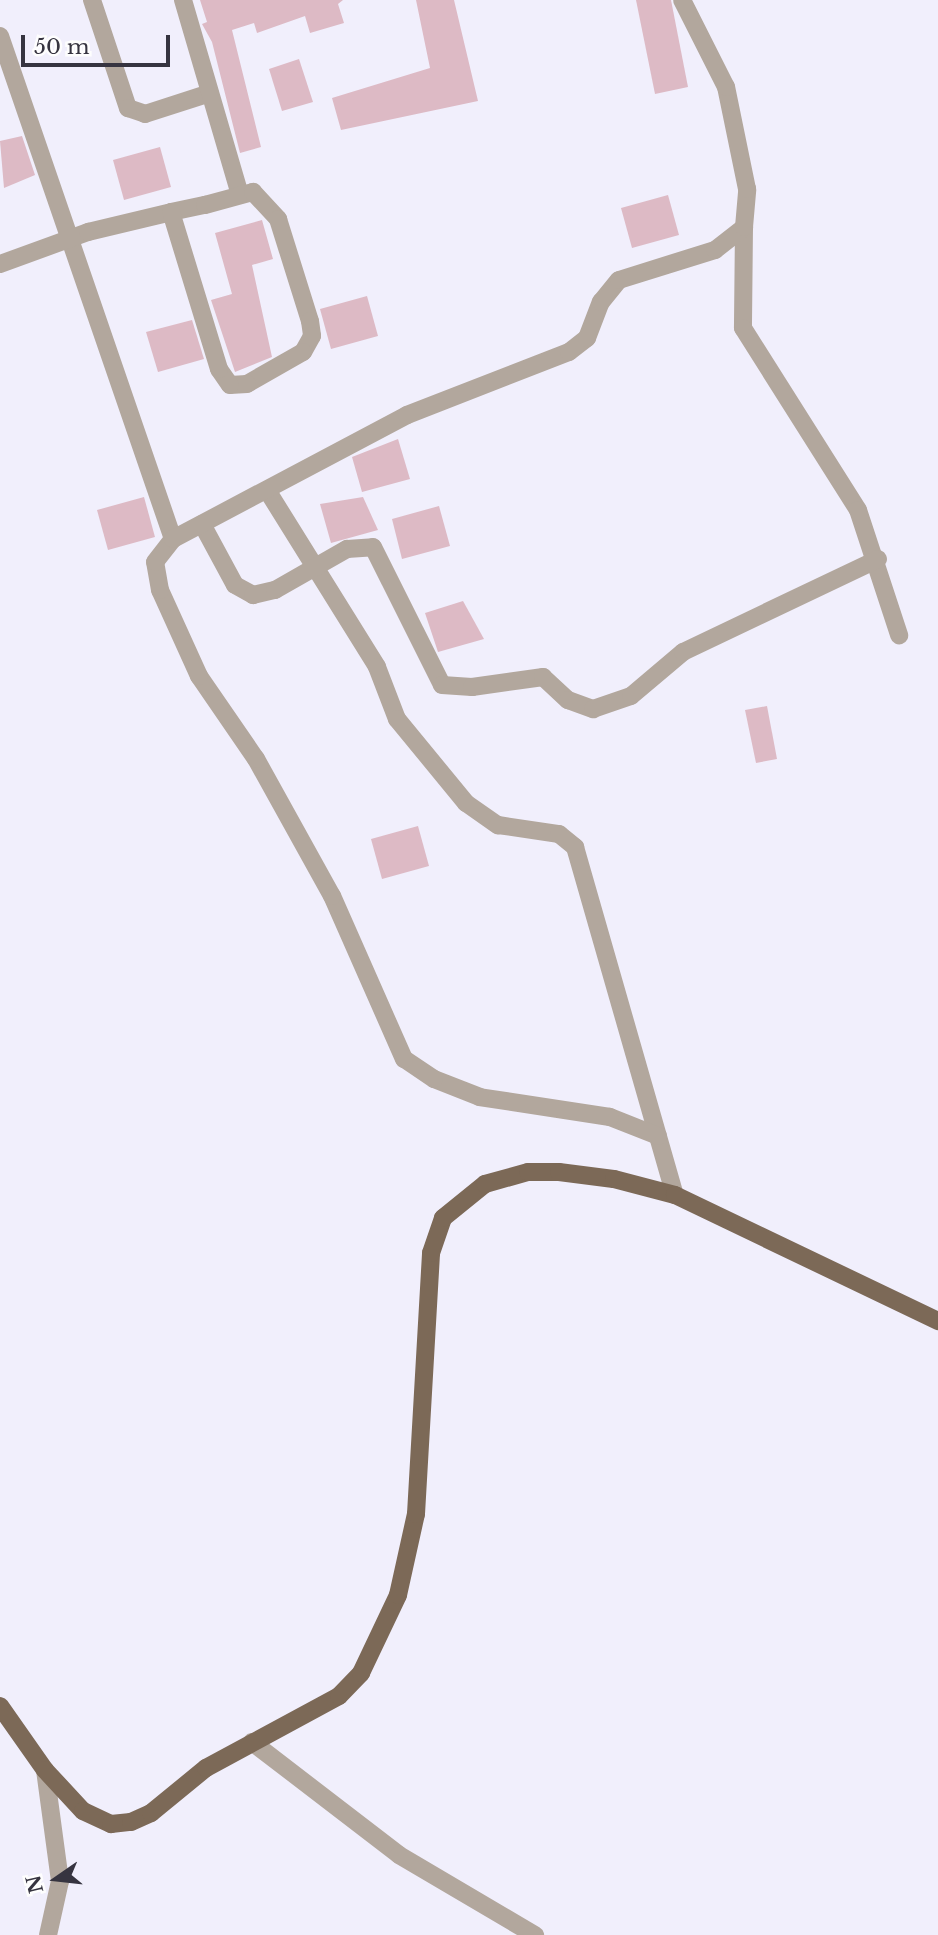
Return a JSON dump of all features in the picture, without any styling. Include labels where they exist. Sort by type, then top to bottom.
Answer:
[{"type":"main road","points":[[0,1706],[45,1770],[83,1811],[111,1824],[131,1822],[252,1742],[339,1696],[361,1673],[398,1595],[416,1514],[430,1253],[443,1218],[485,1184],[527,1172],[614,1179],[674,1195],[938,1321]]},
{"type":"street","points":[[92,0],[128,108],[145,114],[210,93]]},
{"type":"street","points":[[183,0],[240,195]]},
{"type":"street","points":[[682,0],[726,87],[747,189],[743,328],[841,480],[877,559],[899,635]]},
{"type":"street","points":[[0,36],[73,237],[173,539]]},
{"type":"street","points":[[0,264],[73,237],[171,212],[240,195],[263,197],[278,219],[312,336],[303,352],[238,386],[219,369],[171,212]]},
{"type":"street","points":[[658,1136],[610,1117],[480,1097],[433,1079],[404,1059],[332,896],[256,759],[213,701],[160,590],[155,562],[173,539],[407,415],[569,352],[587,338],[601,302],[619,280],[715,250],[744,227]]},
{"type":"street","points":[[267,490],[313,570],[377,667],[397,719],[466,803],[498,825],[559,834],[575,847],[674,1195]]},
{"type":"street","points":[[202,524],[244,593],[275,590],[347,549],[373,547],[442,685],[472,687],[543,677],[578,706],[604,708],[631,696],[683,652],[877,559]]},
{"type":"street","points":[[252,1742],[399,1855],[535,1935]]},
{"type":"street","points":[[45,1770],[60,1881],[48,1935]]},
{"type":"building","points":[[200,0],[343,0],[338,4],[344,23],[310,33],[305,16],[257,33],[254,23],[232,30],[261,147],[240,153],[212,42],[202,24],[207,22]]},
{"type":"building","points":[[416,0],[454,0],[478,101],[341,130],[332,98],[430,68]]},
{"type":"building","points":[[636,0],[671,0],[688,87],[655,94]]},
{"type":"building","points":[[299,59],[313,102],[282,111],[269,69]]},
{"type":"building","points":[[22,136],[35,175],[4,188],[0,141]]},
{"type":"building","points":[[160,147],[171,187],[124,200],[113,160]]},
{"type":"building","points":[[668,195],[679,235],[632,248],[621,208]]},
{"type":"building","points":[[262,220],[273,259],[252,265],[272,357],[235,372],[211,300],[232,294],[215,233]]},
{"type":"building","points":[[367,296],[378,336],[331,349],[320,309]]},
{"type":"building","points":[[192,320],[204,359],[158,372],[146,332]]},
{"type":"building","points":[[398,439],[410,479],[362,492],[352,457]]},
{"type":"building","points":[[144,497],[155,537],[108,550],[97,510]]},
{"type":"building","points":[[363,497],[378,530],[331,543],[320,504]]},
{"type":"building","points":[[439,506],[450,546],[402,559],[392,519]]},
{"type":"building","points":[[463,601],[484,639],[438,652],[425,613]]},
{"type":"building","points":[[767,706],[777,759],[756,763],[745,710]]},
{"type":"building","points":[[418,826],[429,866],[382,879],[371,839]]}]
